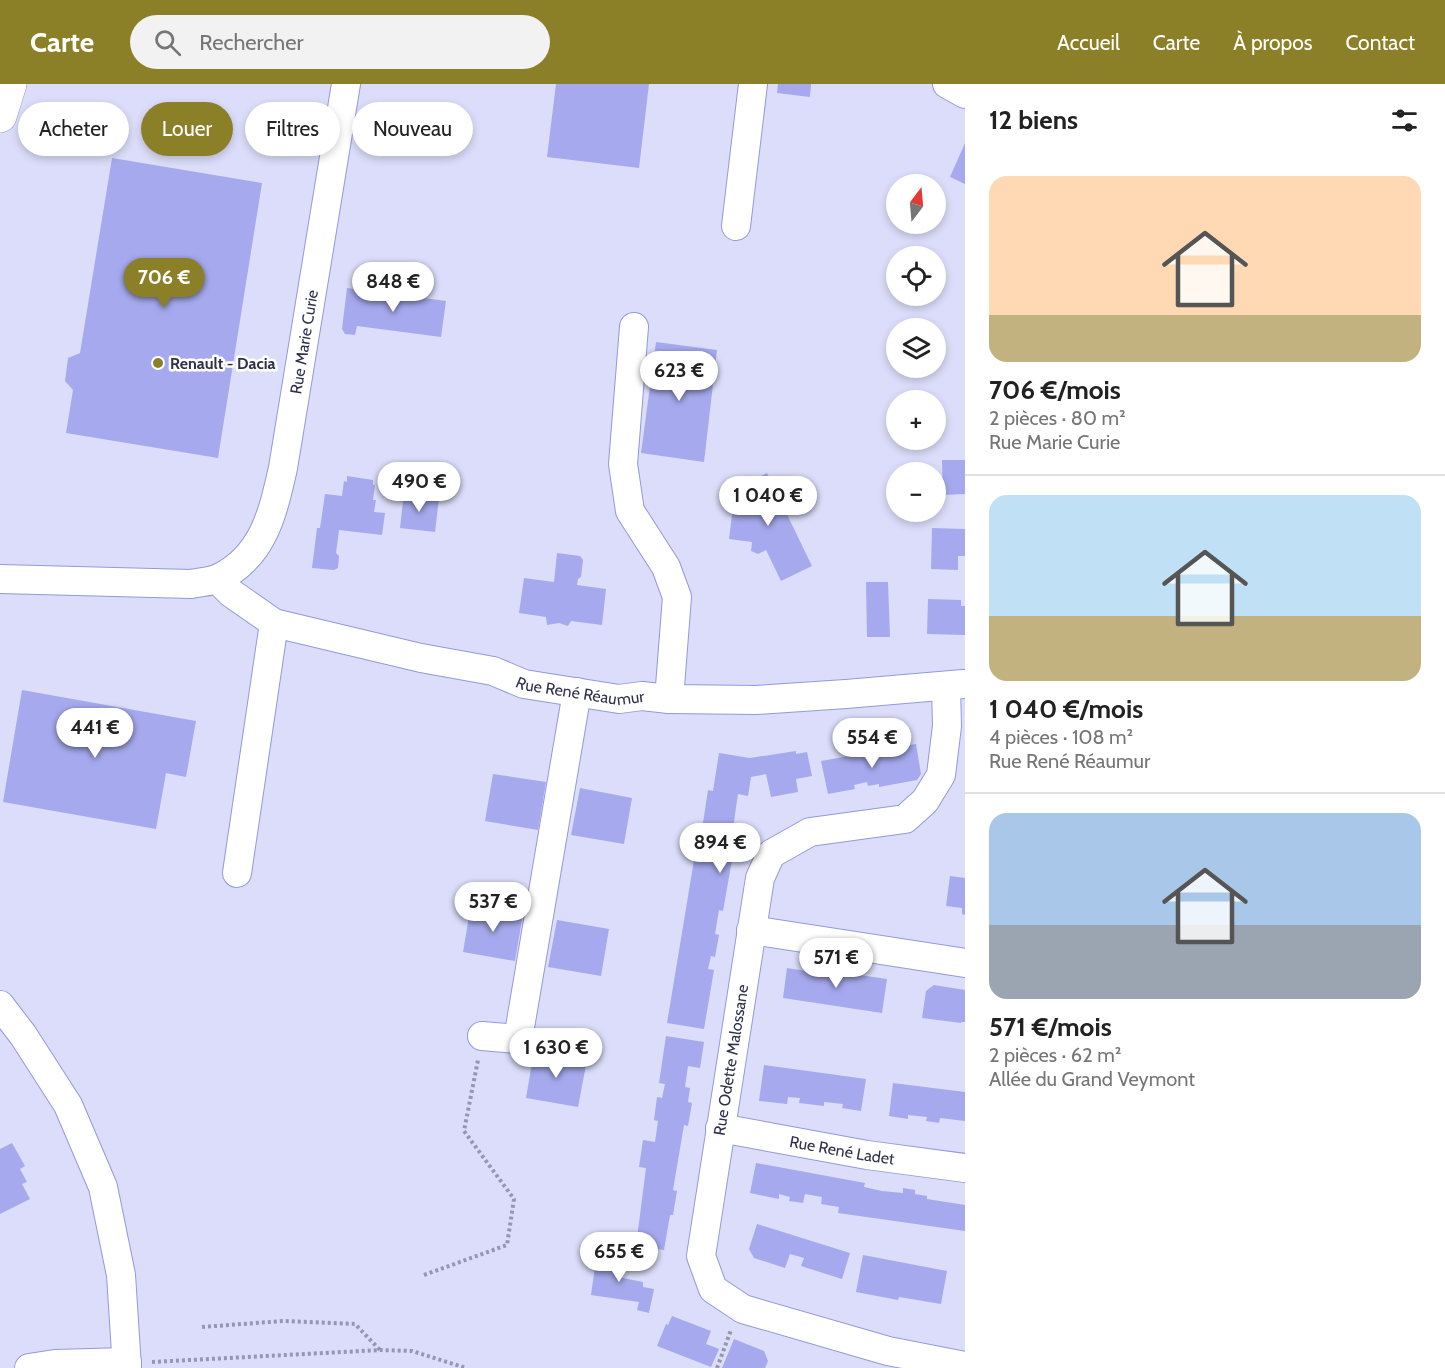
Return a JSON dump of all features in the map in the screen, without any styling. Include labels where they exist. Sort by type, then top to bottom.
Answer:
[{"type":"main road","points":[[0,116],[10,84]]},
{"type":"street","name":"Rue Marie Curie","points":[[217,579],[233,569],[250,552],[265,531],[274,510],[285,456],[346,84]]},
{"type":"street","points":[[736,226],[753,84]]},
{"type":"street","points":[[947,84],[965,94]]},
{"type":"street","points":[[634,327],[623,464],[630,511],[666,567],[677,597],[669,699]]},
{"type":"street","points":[[0,579],[165,585],[191,584],[217,579]]},
{"type":"street","name":"Rue René Réaumur","points":[[217,579],[231,593],[274,623],[421,658],[493,671],[524,684],[619,699],[642,696],[669,699],[756,700],[956,685]]},
{"type":"street","points":[[237,873],[274,623]]},
{"type":"street","name":"Rue Odette Malossane","points":[[956,685],[947,726],[941,776],[925,801],[905,819],[810,832],[771,854],[760,878],[701,1256],[713,1289],[743,1309],[888,1351],[965,1366]]},
{"type":"street","points":[[482,1036],[518,1040],[577,692]]},
{"type":"street","points":[[751,930],[965,963]]},
{"type":"street","points":[[0,1005],[23,1035],[68,1105],[103,1187],[121,1275],[127,1365],[55,1365],[29,1368]]},
{"type":"street","name":"Rue René Ladet","points":[[720,1128],[867,1155],[965,1168]]},
{"type":"path","points":[[424,1275],[507,1245],[514,1199],[464,1131],[482,1036]]},
{"type":"path","points":[[717,1368],[730,1332],[743,1309]]},
{"type":"path","points":[[202,1327],[283,1321],[355,1324],[381,1350]]},
{"type":"path","points":[[127,1365],[141,1362],[381,1350],[412,1352],[466,1368]]},
{"type":"building","points":[[556,84],[649,84],[639,168],[547,157]]},
{"type":"building","points":[[778,84],[811,84],[810,97],[777,93]]},
{"type":"building","points":[[965,143],[965,184],[950,177]]},
{"type":"building","points":[[112,158],[262,183],[218,458],[66,433],[73,390],[65,381],[68,358],[80,353]]},
{"type":"building","points":[[347,288],[446,301],[441,337],[357,326],[355,335],[345,334],[342,329]]},
{"type":"building","points":[[656,342],[717,350],[704,462],[641,453]]},
{"type":"building","points":[[942,460],[965,460],[965,494],[946,495],[946,462]]},
{"type":"building","points":[[767,473],[812,566],[781,581],[766,550],[758,554],[751,551],[752,542],[729,539],[734,499],[742,500],[737,489]]},
{"type":"building","points":[[347,476],[373,480],[373,485],[375,485],[373,500],[376,500],[374,512],[385,513],[382,535],[339,530],[336,553],[339,556],[338,568],[334,570],[312,568],[317,528],[320,528],[325,494],[342,496]]},
{"type":"building","points":[[404,493],[439,498],[435,532],[400,528]]},
{"type":"building","points":[[932,528],[965,529],[965,556],[958,556],[958,570],[931,569]]},
{"type":"building","points":[[557,553],[580,556],[583,560],[581,577],[577,585],[606,589],[602,625],[571,621],[568,626],[559,623],[547,625],[546,617],[519,613],[524,578],[554,582]]},
{"type":"building","points":[[866,582],[888,582],[890,637],[867,637]]},
{"type":"building","points":[[928,599],[961,600],[961,606],[965,606],[965,635],[927,634]]},
{"type":"building","points":[[22,690],[196,721],[186,777],[166,773],[156,829],[3,802]]},
{"type":"building","points":[[916,744],[921,774],[917,780],[879,787],[879,784],[868,786],[867,782],[854,785],[855,789],[828,794],[821,761]]},
{"type":"building","points":[[796,751],[796,754],[807,752],[812,776],[796,779],[798,792],[771,797],[766,774],[751,777],[748,796],[738,794],[731,842],[735,843],[723,911],[719,910],[715,934],[719,935],[715,957],[711,956],[708,969],[714,970],[704,1029],[667,1023],[696,848],[699,849],[708,790],[713,791],[719,753],[750,758]]},
{"type":"building","points":[[493,774],[546,782],[538,830],[485,821]]},
{"type":"building","points":[[580,788],[632,798],[624,844],[571,835]]},
{"type":"building","points":[[950,876],[965,878],[965,915],[962,914],[962,908],[946,906]]},
{"type":"building","points":[[471,905],[523,914],[515,961],[463,952]]},
{"type":"building","points":[[557,920],[609,929],[601,976],[548,967]]},
{"type":"building","points":[[787,968],[825,974],[825,970],[887,979],[882,1013],[783,998]]},
{"type":"building","points":[[934,985],[965,990],[965,1022],[922,1018],[926,991]]},
{"type":"building","points":[[666,1036],[704,1042],[700,1068],[688,1066],[685,1087],[690,1088],[688,1102],[692,1103],[688,1126],[684,1125],[673,1190],[677,1191],[664,1250],[636,1246],[646,1168],[639,1167],[643,1140],[655,1142],[658,1121],[654,1120],[657,1097],[662,1098],[665,1084],[659,1083]]},
{"type":"building","points":[[534,1051],[587,1060],[578,1107],[526,1098]]},
{"type":"building","points":[[764,1065],[866,1079],[861,1111],[842,1108],[843,1104],[824,1102],[824,1106],[799,1103],[800,1098],[788,1097],[787,1104],[759,1101]]},
{"type":"building","points":[[893,1083],[965,1092],[965,1121],[940,1118],[939,1123],[926,1121],[927,1117],[908,1115],[908,1119],[889,1116]]},
{"type":"building","points":[[12,1143],[25,1166],[20,1169],[27,1182],[22,1184],[30,1199],[0,1214],[0,1149]]},
{"type":"building","points":[[756,1163],[865,1183],[864,1187],[882,1191],[903,1193],[903,1188],[915,1190],[915,1194],[927,1196],[927,1199],[965,1205],[965,1231],[838,1213],[839,1207],[821,1204],[822,1197],[805,1194],[803,1203],[789,1201],[790,1197],[779,1194],[779,1199],[750,1193]]},
{"type":"building","points":[[757,1224],[850,1253],[842,1279],[801,1266],[804,1258],[790,1254],[785,1268],[754,1258],[749,1249]]},
{"type":"building","points":[[597,1252],[621,1256],[618,1277],[643,1282],[643,1287],[654,1289],[649,1313],[637,1310],[639,1302],[591,1295]]},
{"type":"building","points":[[863,1255],[947,1271],[941,1304],[899,1297],[898,1300],[856,1292]]},
{"type":"building","points":[[672,1316],[711,1331],[706,1344],[719,1349],[711,1367],[657,1346]]},
{"type":"building","points":[[734,1339],[764,1351],[768,1361],[765,1368],[722,1368]]},
{"type":"place","name":"Renault - Dacia","points":[[158,363]]}]
